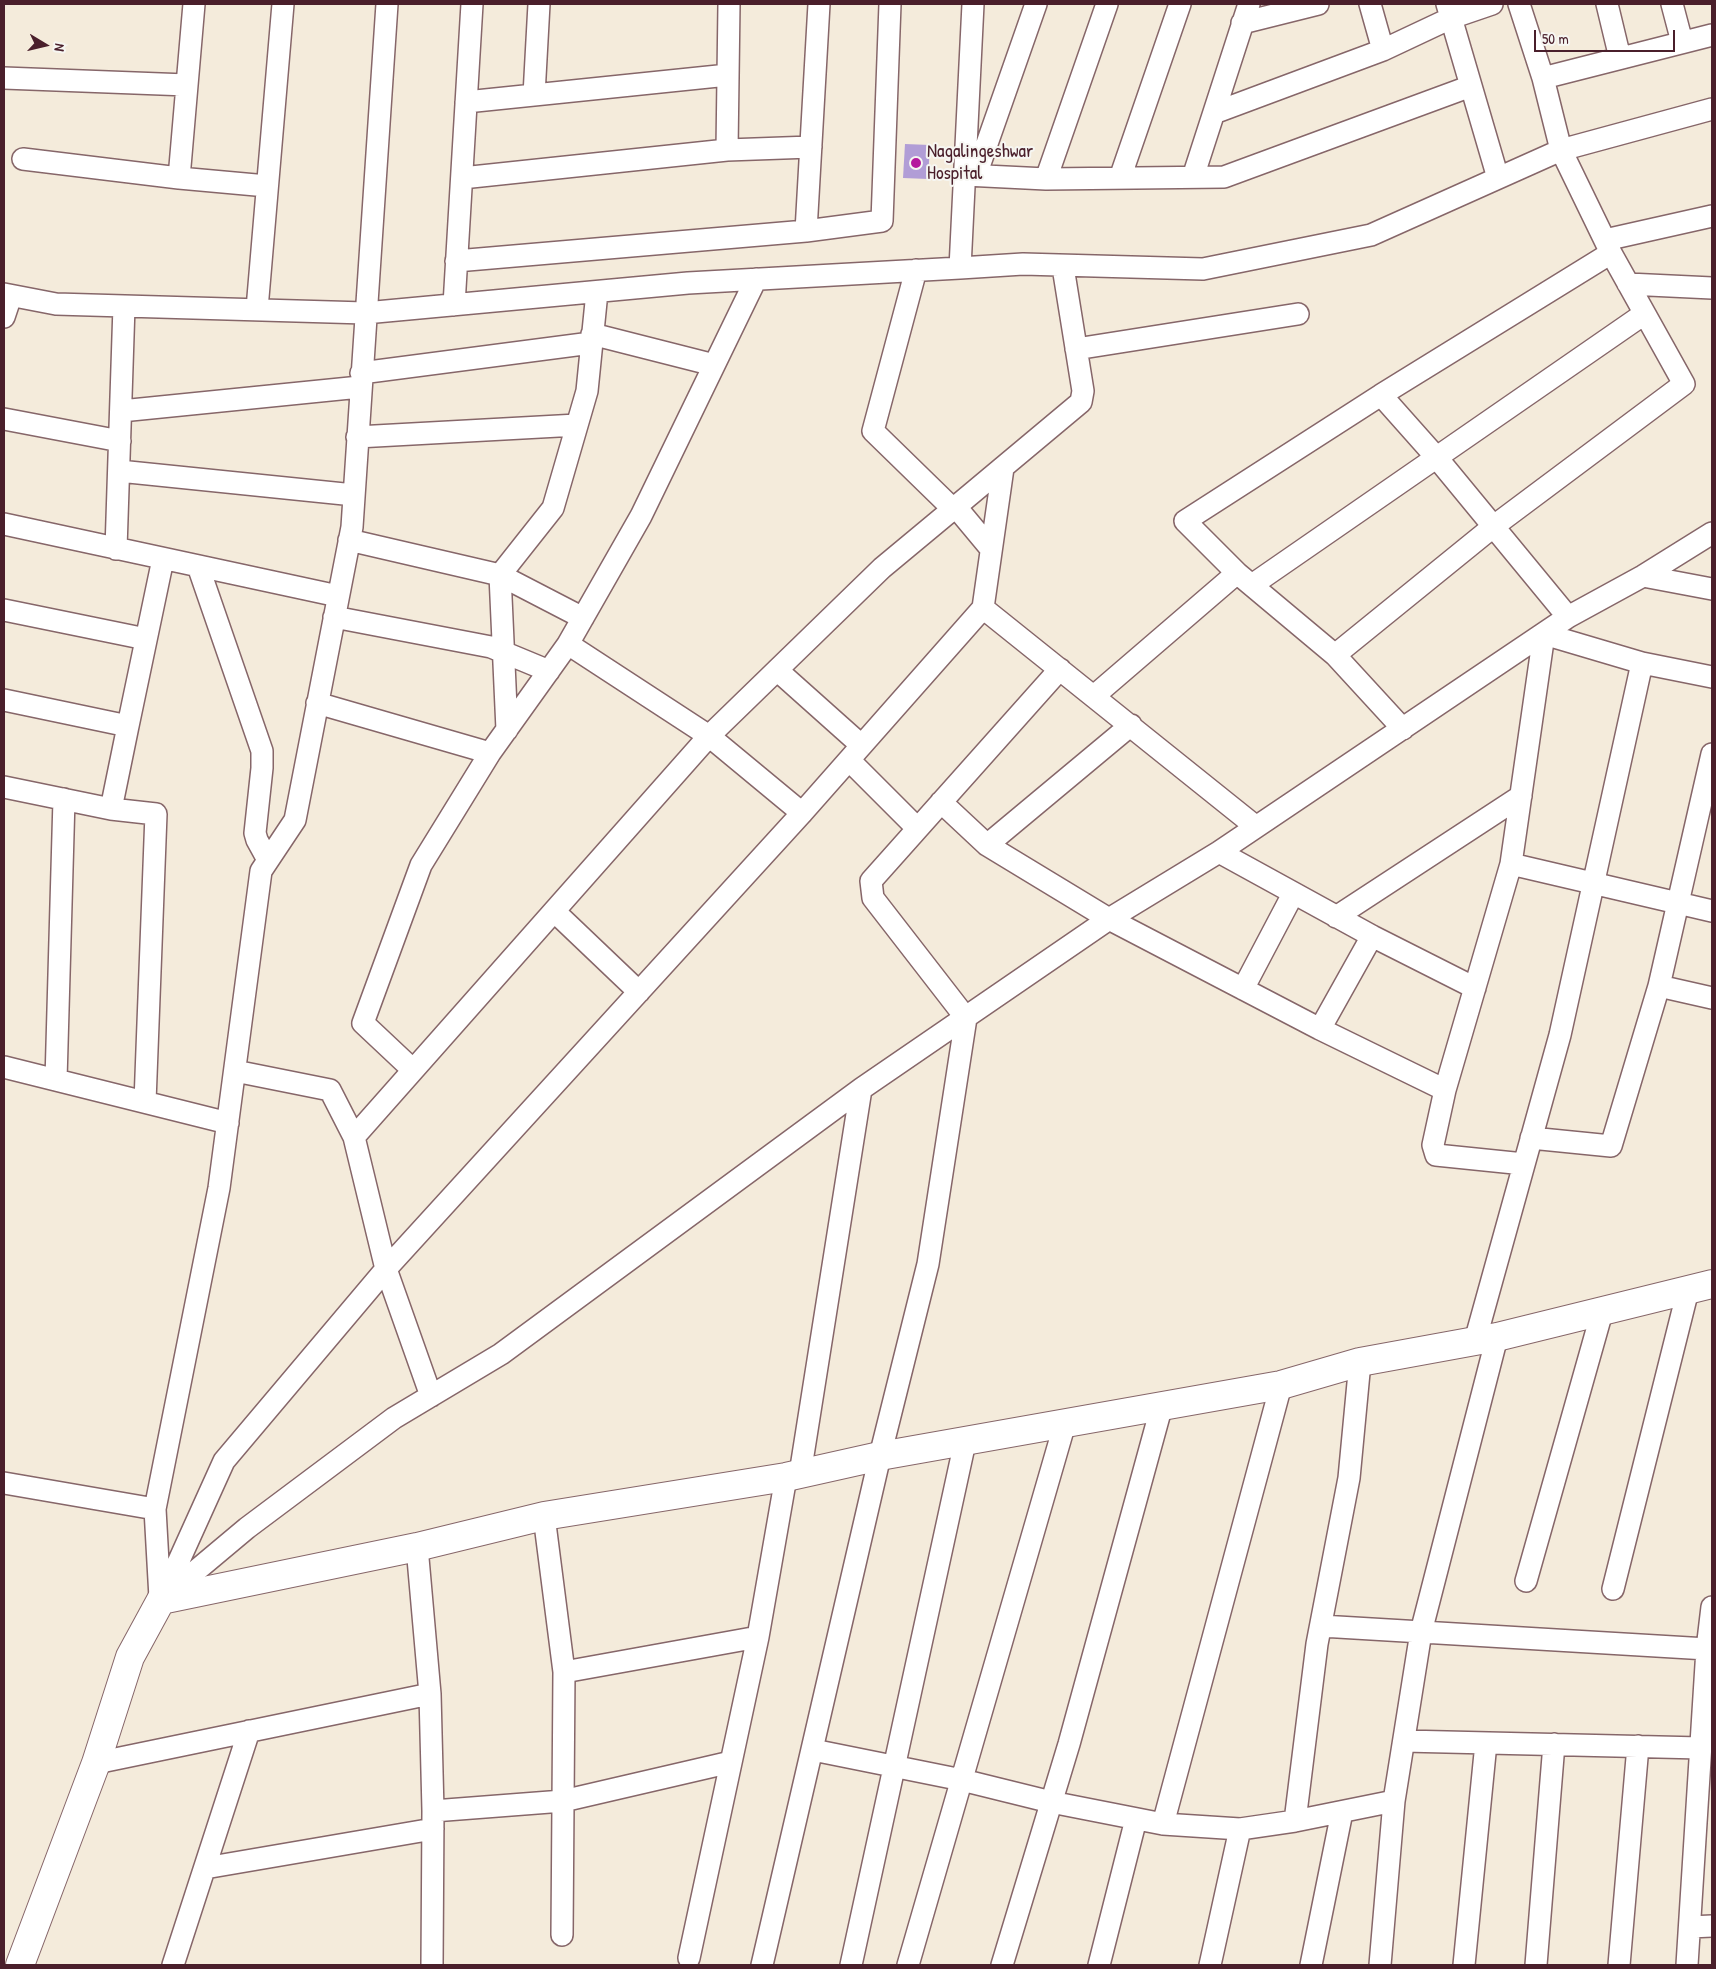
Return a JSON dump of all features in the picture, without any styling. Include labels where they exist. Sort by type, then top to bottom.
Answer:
[{"type":"main road","points":[[20,1965],[96,1763],[130,1658],[161,1600],[417,1547],[544,1516],[793,1475],[880,1456],[1281,1384],[1360,1362],[1486,1339],[1700,1287]]},
{"type":"street","points":[[179,178],[194,4]]},
{"type":"street","points":[[257,309],[283,4]]},
{"type":"street","points":[[161,1600],[155,1508],[219,1188],[261,871],[295,820],[349,540],[354,495],[387,4]]},
{"type":"street","points":[[454,305],[472,4]]},
{"type":"street","points":[[534,95],[539,4]]},
{"type":"street","points":[[727,150],[729,4]]},
{"type":"street","points":[[806,232],[819,4]]},
{"type":"street","points":[[456,261],[806,232],[882,221],[890,4]]},
{"type":"street","points":[[960,268],[970,175],[973,4]]},
{"type":"street","points":[[970,175],[1036,4]]},
{"type":"street","points":[[1046,180],[1106,4]]},
{"type":"street","points":[[1120,178],[1180,4]]},
{"type":"street","points":[[1193,177],[1245,13],[1318,4]]},
{"type":"street","points":[[1370,4],[1383,50]]},
{"type":"street","points":[[1214,113],[1383,50],[1449,11],[1492,4]]},
{"type":"street","points":[[1335,655],[1494,526],[1684,384],[1608,246],[1561,150],[1543,78],[1519,4]]},
{"type":"street","points":[[1607,4],[1620,58]]},
{"type":"street","points":[[1672,4],[1682,42]]},
{"type":"street","points":[[1449,11],[1498,178]]},
{"type":"street","points":[[1543,78],[1712,35]]},
{"type":"street","points":[[466,102],[728,75]]},
{"type":"street","points":[[4,78],[187,85]]},
{"type":"street","points":[[970,175],[1046,180],[1224,177],[1471,86]]},
{"type":"street","points":[[4,317],[8,295],[56,304],[365,313],[756,279],[1023,264],[1063,267],[1203,269],[1370,235],[1561,150],[1712,110]]},
{"type":"street","points":[[462,178],[727,150],[811,147]]},
{"type":"street","points":[[23,159],[179,178],[267,186]]},
{"type":"street","points":[[1403,729],[1335,655],[1244,579],[1185,521],[1608,246],[1712,216]]},
{"type":"street","points":[[354,1136],[709,736],[882,568],[1081,402],[1082,391],[1063,267]]},
{"type":"street","points":[[916,270],[873,431],[954,508],[991,549]]},
{"type":"street","points":[[413,1070],[363,1023],[421,864],[490,753],[568,644],[583,618],[641,516],[756,279]]},
{"type":"street","points":[[1628,284],[1712,288]]},
{"type":"street","points":[[507,730],[500,575],[553,508],[587,391],[597,292]]},
{"type":"street","points":[[116,549],[124,306]]},
{"type":"street","points":[[1076,349],[1298,314]]},
{"type":"street","points":[[1094,696],[1244,579],[1437,458],[1644,314]]},
{"type":"street","points":[[121,411],[361,380],[592,338],[714,365]]},
{"type":"street","points":[[1381,395],[1437,458],[1568,617]]},
{"type":"street","points":[[4,419],[120,441]]},
{"type":"street","points":[[357,437],[577,425]]},
{"type":"street","points":[[161,1600],[224,1461],[386,1269],[802,813],[983,608],[1003,468]]},
{"type":"street","points":[[119,471],[354,495]]},
{"type":"street","points":[[4,524],[198,566],[336,607],[481,644],[503,651],[549,671]]},
{"type":"street","points":[[161,1600],[248,1528],[394,1418],[501,1354],[861,1090],[1109,919],[1219,852],[1568,617],[1643,576],[1712,533]]},
{"type":"street","points":[[349,540],[500,575],[583,618]]},
{"type":"street","points":[[111,808],[163,559]]},
{"type":"street","points":[[198,566],[262,752],[255,832],[257,840],[268,860]]},
{"type":"street","points":[[1643,576],[1712,589]]},
{"type":"street","points":[[983,608],[1255,826]]},
{"type":"street","points":[[4,610],[146,639]]},
{"type":"street","points":[[1544,634],[1642,663],[1712,677]]},
{"type":"street","points":[[1524,1164],[1436,1155],[1433,1145],[1444,1090],[1511,864],[1544,634]]},
{"type":"street","points":[[568,644],[709,736],[802,813]]},
{"type":"street","points":[[1380,1965],[1394,1801],[1421,1632],[1524,1164],[1560,1035],[1642,663]]},
{"type":"street","points":[[762,1965],[880,1456],[928,1264],[966,1018],[871,892],[870,886],[874,877],[1060,669]]},
{"type":"street","points":[[777,670],[855,752],[917,828]]},
{"type":"street","points":[[4,700],[128,726]]},
{"type":"street","points":[[317,703],[490,753]]},
{"type":"street","points":[[987,845],[1131,725]]},
{"type":"street","points":[[1531,1138],[1611,1146],[1658,986],[1679,903],[1705,821],[1712,754]]},
{"type":"street","points":[[4,787],[111,808],[156,814],[145,1102]]},
{"type":"street","points":[[1336,917],[1521,796]]},
{"type":"street","points":[[56,1080],[64,799]]},
{"type":"street","points":[[941,802],[987,845],[1109,919],[1320,1029],[1444,1090]]},
{"type":"street","points":[[1219,852],[1336,917],[1475,988]]},
{"type":"street","points":[[1511,864],[1594,882],[1712,912]]},
{"type":"street","points":[[1243,989],[1294,894]]},
{"type":"street","points":[[554,911],[639,992]]},
{"type":"street","points":[[1320,1029],[1372,936]]},
{"type":"street","points":[[1658,986],[1712,998]]},
{"type":"street","points":[[4,1067],[228,1123]]},
{"type":"street","points":[[235,1070],[330,1090],[354,1136],[386,1269],[431,1396]]},
{"type":"street","points":[[689,1958],[793,1475],[861,1090]]},
{"type":"street","points":[[1613,1588],[1700,1287]]},
{"type":"street","points":[[1526,1581],[1602,1312]]},
{"type":"street","points":[[1295,1821],[1320,1626],[1349,1478],[1360,1362]]},
{"type":"street","points":[[1162,1824],[1281,1384]]},
{"type":"street","points":[[1002,1965],[1051,1802],[1162,1405]]},
{"type":"street","points":[[908,1965],[1065,1423]]},
{"type":"street","points":[[851,1965],[965,1442]]},
{"type":"street","points":[[4,1483],[155,1508]]},
{"type":"street","points":[[544,1516],[564,1672],[562,1935]]},
{"type":"street","points":[[417,1547],[430,1694],[433,1820],[432,1965]]},
{"type":"street","points":[[1687,1965],[1705,1735],[1712,1607]]},
{"type":"street","points":[[1320,1626],[1421,1632],[1710,1641]]},
{"type":"street","points":[[564,1672],[758,1637]]},
{"type":"street","points":[[96,1763],[430,1694]]},
{"type":"street","points":[[173,1965],[249,1731]]},
{"type":"street","points":[[1404,1741],[1638,1746],[1705,1735]]},
{"type":"street","points":[[1464,1965],[1486,1743]]},
{"type":"street","points":[[1536,1965],[1554,1744]]},
{"type":"street","points":[[1619,1965],[1638,1746]]},
{"type":"street","points":[[813,1750],[962,1780],[1051,1802],[1162,1824],[1240,1829],[1295,1821],[1394,1801]]},
{"type":"street","points":[[205,1868],[433,1820],[563,1801],[730,1762]]},
{"type":"street","points":[[1311,1965],[1342,1812]]},
{"type":"street","points":[[1099,1965],[1136,1819]]},
{"type":"street","points":[[1210,1965],[1240,1829]]},
{"type":"street","points":[[1690,1927],[1712,1926]]},
{"type":"building","points":[[905,144],[930,145],[928,179],[903,178]]},
{"type":"place","name":"Nagalingeshwar Hospital","points":[[916,163]]}]
